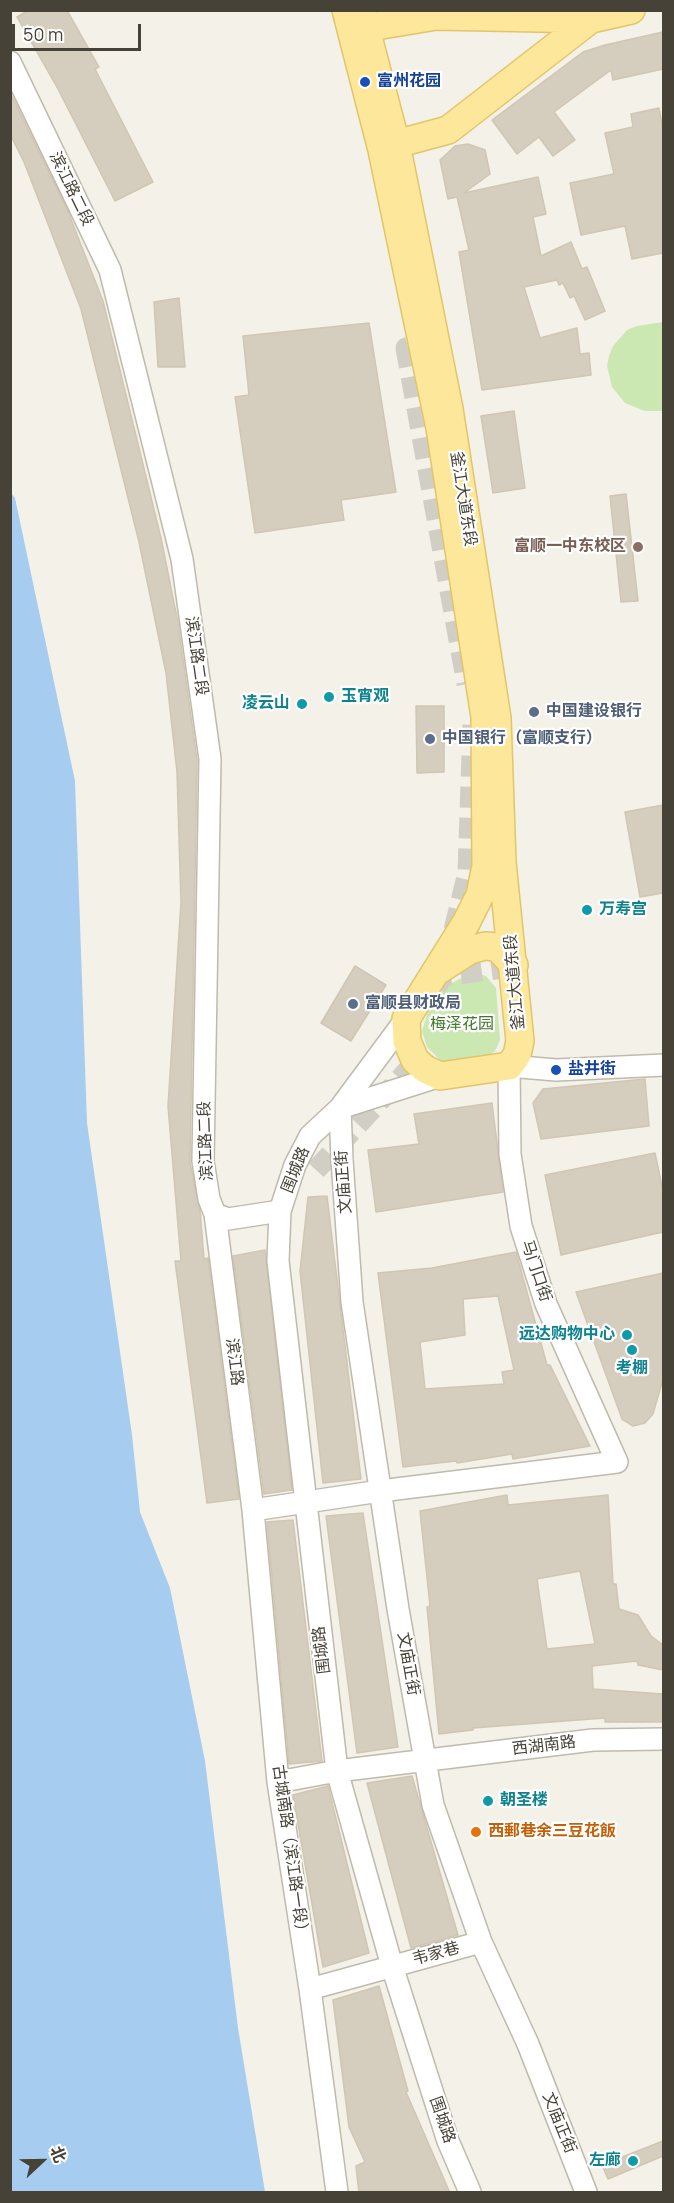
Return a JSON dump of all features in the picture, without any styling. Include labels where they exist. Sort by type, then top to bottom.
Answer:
[{"type":"main road","points":[[356,19],[436,16],[591,19],[631,10]]},
{"type":"main road","name":"釜江大道东段","points":[[356,19],[396,144],[449,409],[495,703],[502,862],[520,1041],[517,1055],[510,1066]]},
{"type":"main road","name":"釜江大道东段","points":[[356,19],[440,426],[485,717],[486,866],[480,895],[466,924],[406,1019]]},
{"type":"main road","points":[[396,144],[448,130],[591,19]]},
{"type":"main road","points":[[433,974],[470,950],[485,946],[497,947],[513,965]]},
{"type":"main road","points":[[406,1019],[407,1041],[415,1060],[425,1070],[440,1076],[510,1066]]},
{"type":"street","name":"滨江路二段","points":[[10,62],[110,270],[182,559],[210,759],[203,1161],[209,1198],[215,1214]]},
{"type":"street","points":[[340,1108],[406,1019]]},
{"type":"street","points":[[510,1066],[556,1070],[663,1065]]},
{"type":"street","name":"马门口街","points":[[381,1491],[617,1462],[546,1304],[521,1226],[510,1154],[510,1066]]},
{"type":"street","points":[[340,1108],[440,1076]]},
{"type":"street","name":"围城路","points":[[340,1108],[310,1136],[295,1165],[280,1211],[278,1261],[337,1771],[392,1966],[448,2140],[470,2193]]},
{"type":"street","name":"文庙正街","points":[[340,1108],[352,1302],[398,1609],[434,1805],[481,1942],[528,2044],[586,2193]]},
{"type":"street","points":[[215,1214],[228,1219],[280,1211]]},
{"type":"street","name":"滨江路","points":[[215,1214],[253,1510]]},
{"type":"street","points":[[253,1510],[381,1491]]},
{"type":"street","name":"古城南路（滨江路一段）","points":[[253,1510],[278,1782],[310,1989],[337,2193]]},
{"type":"street","name":"西湖南路","points":[[278,1782],[337,1771],[593,1740],[663,1739]]},
{"type":"street","name":"韦家巷","points":[[310,1989],[481,1942]]},
{"type":"green space","points":[[663,322],[663,411],[645,411],[625,403],[612,387],[607,366],[609,356],[613,346],[627,330]]},
{"type":"green space","name":"梅泽花园","points":[[472,972],[486,976],[496,988],[500,1040],[495,1051],[481,1061],[442,1062],[427,1047],[422,1031],[429,1008],[445,987]]},
{"type":"water","points":[[10,492],[15,498],[75,781],[87,1123],[132,1435],[140,1512],[170,1588],[205,1761],[238,2028],[265,2192],[11,2192]]},
{"type":"building","points":[[29,10],[67,10],[99,67],[95,69],[153,182],[115,201],[58,89],[17,17]]},
{"type":"building","points":[[663,32],[663,69],[613,80],[611,70],[554,112],[575,140],[553,156],[539,137],[517,154],[492,120],[583,52]]},
{"type":"building","points":[[10,92],[67,209],[103,301],[161,538],[178,623],[197,760],[190,1163],[200,1210],[204,1259],[208,1258],[239,1499],[207,1503],[175,1261],[181,1261],[168,1106],[181,902],[177,772],[166,673],[139,542],[81,309],[24,162],[10,134]]},
{"type":"building","points":[[659,108],[663,130],[663,253],[632,259],[625,226],[581,235],[570,183],[614,174],[605,133],[633,127],[631,114]]},
{"type":"building","points":[[468,144],[485,150],[490,174],[464,193],[538,177],[546,214],[533,217],[541,256],[571,242],[582,269],[587,267],[605,311],[585,320],[574,296],[570,298],[563,283],[559,285],[557,280],[524,287],[540,338],[577,328],[580,354],[589,353],[591,375],[482,390],[459,252],[469,250],[457,197],[448,199],[440,160],[455,146]]},
{"type":"building","points":[[179,298],[185,367],[158,367],[154,302]]},
{"type":"building","points":[[369,323],[396,492],[341,500],[344,520],[255,533],[235,397],[249,395],[243,336]]},
{"type":"building","points":[[514,411],[525,488],[493,493],[481,416]]},
{"type":"building","points":[[626,494],[638,601],[621,602],[610,496]]},
{"type":"building","name":"中国银行（富顺支行）","points":[[416,706],[444,706],[444,772],[417,773]]},
{"type":"building","points":[[663,805],[663,893],[640,897],[625,812]]},
{"type":"building","name":"富顺县财政局","points":[[355,966],[386,985],[351,1041],[321,1023]]},
{"type":"building","points":[[645,1079],[649,1126],[541,1139],[533,1103],[543,1089]]},
{"type":"building","points":[[492,1103],[503,1192],[376,1212],[368,1150],[419,1144],[414,1114]]},
{"type":"building","points":[[655,1153],[663,1191],[663,1232],[561,1255],[545,1175]]},
{"type":"building","points":[[327,1196],[361,1479],[323,1483],[300,1271],[308,1197]]},
{"type":"building","points":[[265,1250],[292,1490],[264,1494],[233,1256]]},
{"type":"building","points":[[516,1252],[547,1365],[550,1365],[590,1446],[513,1459],[512,1454],[457,1463],[456,1461],[403,1467],[378,1273],[432,1268]],"holes":[[[498,1296],[514,1370],[502,1372],[504,1384],[425,1389],[420,1342],[465,1335],[463,1299]]]},
{"type":"building","name":"远达购物中心","points":[[663,1273],[663,1379],[653,1414],[645,1423],[633,1426],[622,1419],[576,1292]]},
{"type":"building","points":[[507,1495],[508,1505],[608,1495],[613,1584],[616,1584],[619,1609],[638,1615],[651,1636],[663,1645],[663,1670],[638,1665],[637,1661],[592,1666],[593,1689],[663,1694],[663,1722],[605,1722],[605,1718],[473,1728],[473,1730],[439,1734],[427,1607],[430,1606],[420,1511]],"holes":[[[580,1571],[595,1644],[547,1649],[537,1579]]]},
{"type":"building","points":[[363,1513],[398,1747],[357,1753],[326,1516]]},
{"type":"building","points":[[293,1520],[322,1761],[289,1764],[267,1522]]},
{"type":"building","points":[[412,1776],[458,1935],[411,1948],[367,1783]]},
{"type":"building","points":[[328,1786],[369,1953],[323,1967],[293,1795]]},
{"type":"building","points":[[379,1986],[408,2091],[406,2092],[450,2193],[359,2193],[356,2166],[365,2162],[349,2127],[333,2000]]},
{"type":"building","name":"左廊","points":[[663,2141],[663,2156],[608,2179],[602,2165]]},
{"type":"tunnel","points":[[438,340],[406,348],[467,684]]},
{"type":"tunnel","points":[[454,930],[468,873],[473,723]]},
{"type":"tunnel","points":[[436,987],[443,976],[504,968]]},
{"type":"tunnel","points":[[316,1170],[421,1056]]},
{"type":"place","name":"富州花园","points":[[365,82]]},
{"type":"place","name":"富顺一中东校区","points":[[638,547]]},
{"type":"place","name":"玉宵观","points":[[329,697]]},
{"type":"place","name":"凌云山","points":[[302,704]]},
{"type":"place","name":"中国建设银行","points":[[534,712]]},
{"type":"place","name":"中国银行（富顺支行）","points":[[430,739]]},
{"type":"place","name":"万寿宫","points":[[587,910]]},
{"type":"place","name":"富顺县财政局","points":[[353,1004]]},
{"type":"place","name":"盐井街","points":[[556,1070]]},
{"type":"place","name":"远达购物中心","points":[[627,1335]]},
{"type":"place","name":"考棚","points":[[632,1350]]},
{"type":"place","name":"朝圣楼","points":[[488,1801]]},
{"type":"place","name":"西郵巷余三豆花飯","points":[[476,1832]]},
{"type":"place","name":"左廊","points":[[633,2161]]}]
